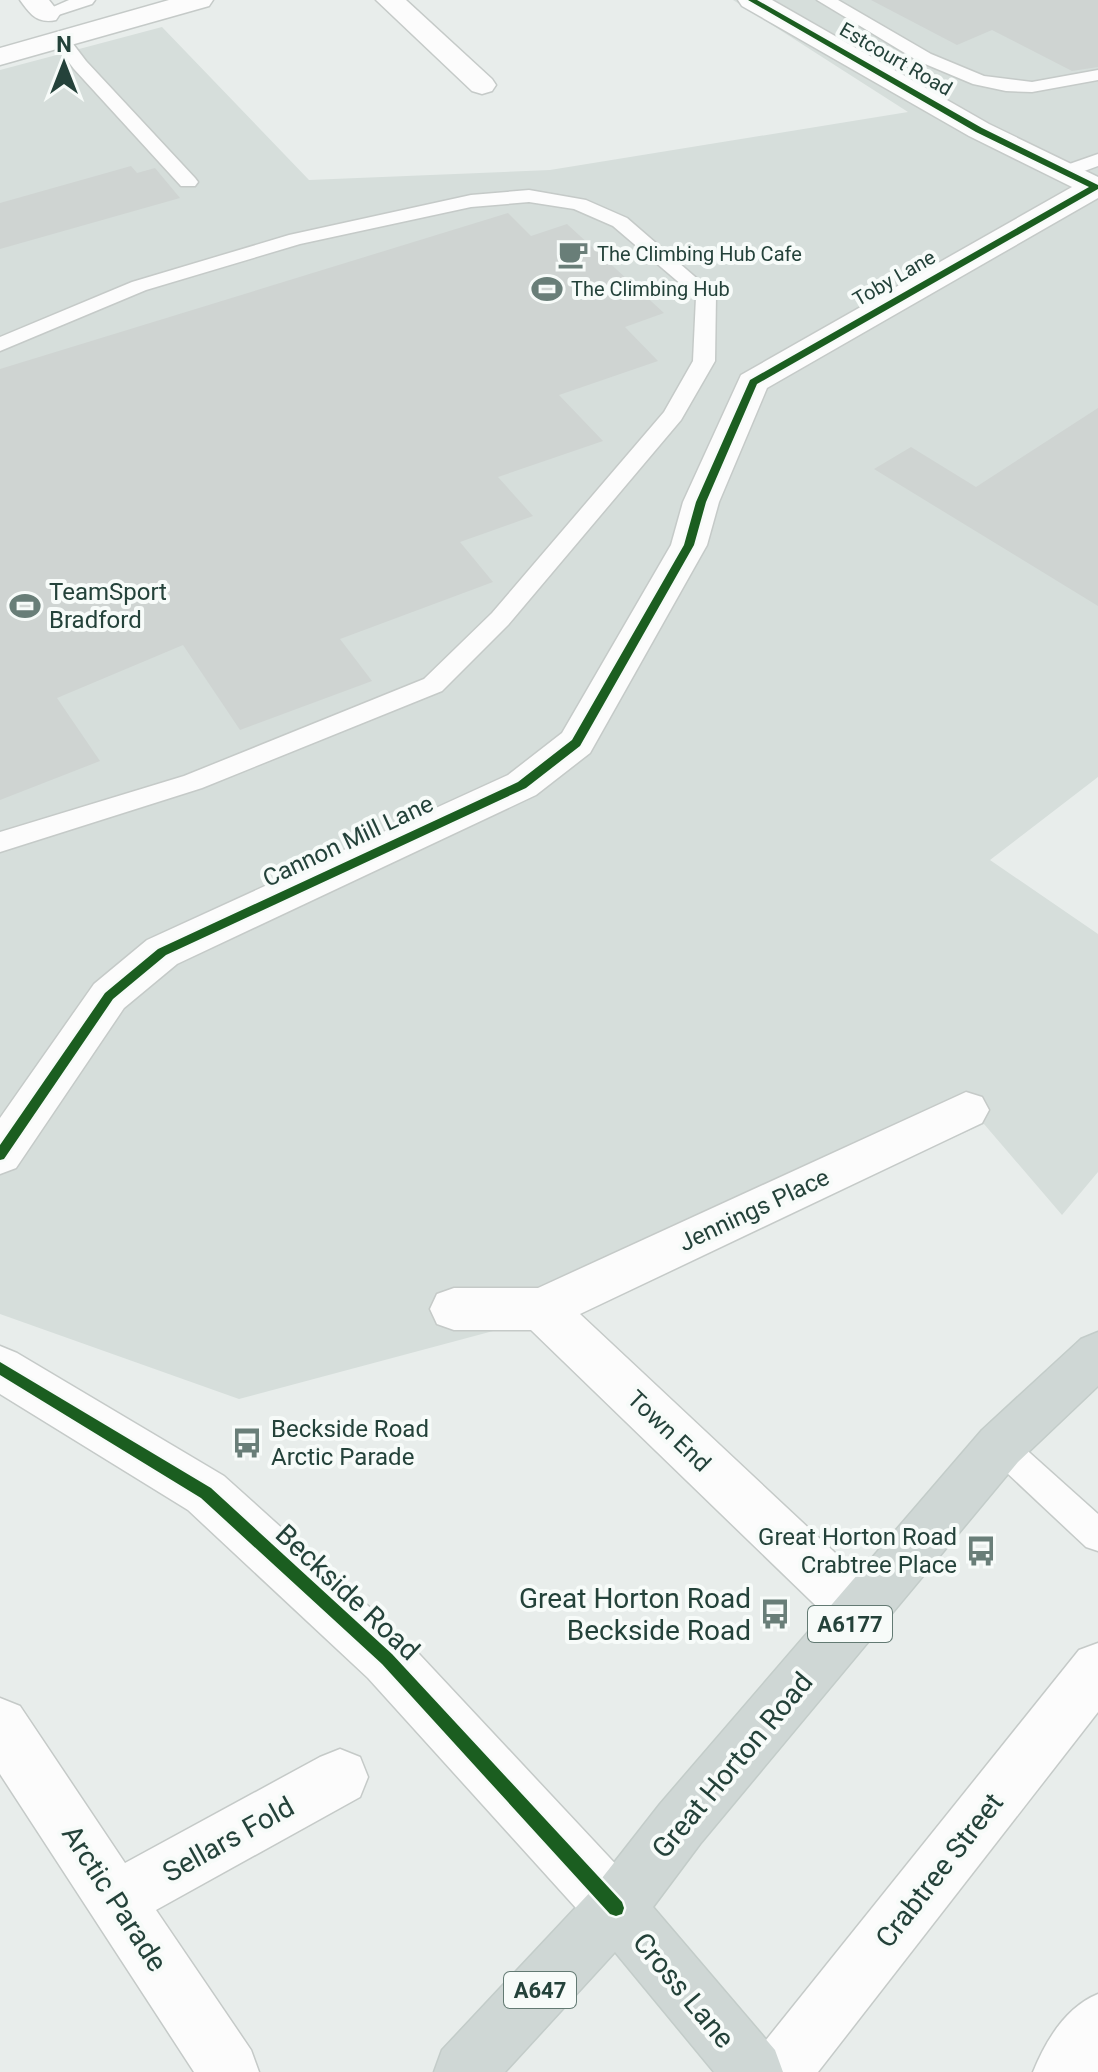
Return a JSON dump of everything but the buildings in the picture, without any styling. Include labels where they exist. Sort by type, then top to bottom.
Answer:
[{"type":"main road","name":"Great Horton Road","points":[[464,2072],[616,1908],[680,1824],[1000,1446],[1098,1354]]},
{"type":"main road","name":"Cross Lane","points":[[616,1908],[753,2072]]},
{"type":"street","points":[[0,57],[199,0]]},
{"type":"street","points":[[390,0],[482,85]]},
{"type":"street","name":"Estcourt Road","points":[[752,0],[979,130]]},
{"type":"street","name":"Toby Lane","points":[[689,545],[701,502],[753,382],[1095,187],[979,130]]},
{"type":"street","name":"Cannon Mill Lane","points":[[0,1155],[109,996],[162,952],[522,785],[576,743],[689,545]]},
{"type":"street","name":"Jennings Place","points":[[542,1309],[966,1110]]},
{"type":"street","points":[[454,1309],[542,1309]]},
{"type":"street","name":"Town End","points":[[542,1309],[860,1612]]},
{"type":"street","name":"Beckside Road","points":[[0,1368],[206,1493],[387,1659],[616,1908]]},
{"type":"street","name":"Crabtree Street","points":[[780,2072],[1098,1669]]},
{"type":"street","name":"Arctic Parade","points":[[0,1725],[229,2072]]},
{"type":"street","name":"Sellars Fold","points":[[116,1900],[340,1777]]},
{"type":"street","points":[[1063,2072],[1098,2024]]},
{"type":"lane","points":[[40,7],[86,0]]},
{"type":"lane","points":[[826,0],[919,53],[974,78],[1006,86],[1032,87],[1098,75]]},
{"type":"lane","points":[[61,40],[80,65],[188,182]]},
{"type":"lane","points":[[1065,172],[1098,160]]},
{"type":"lane","points":[[0,345],[139,286],[296,239],[471,201],[514,197],[529,196],[579,204],[620,222],[706,295],[704,361],[673,415],[500,619],[433,685],[193,782],[0,842]]},
{"type":"lane","points":[[1000,1446],[1098,1536]]},
{"type":"shaded area","points":[[733,0],[1098,0],[1098,777],[990,860],[1098,934],[1098,1172],[1062,1215],[984,1124],[568,1311],[239,1399],[0,1314],[0,70],[162,27],[309,180],[550,170],[908,112]]},
{"type":"cycle path","points":[[0,1155],[109,996],[162,952],[522,785],[576,743],[689,545],[701,502],[753,382],[1095,187],[979,130],[752,0]]},
{"type":"cycle path","points":[[0,1368],[206,1493],[387,1659],[616,1908]]},
{"type":"place","name":"The Climbing Hub Cafe","points":[[573,254]]},
{"type":"place","name":"The Climbing Hub","points":[[547,289]]},
{"type":"place","name":"TeamSport Bradford","points":[[25,606]]},
{"type":"place","name":"Beckside Road Arctic Parade","points":[[247,1443]]},
{"type":"place","name":"Great Horton Road Crabtree Place","points":[[981,1551]]},
{"type":"place","name":"Great Horton Road Beckside Road","points":[[775,1614]]}]
